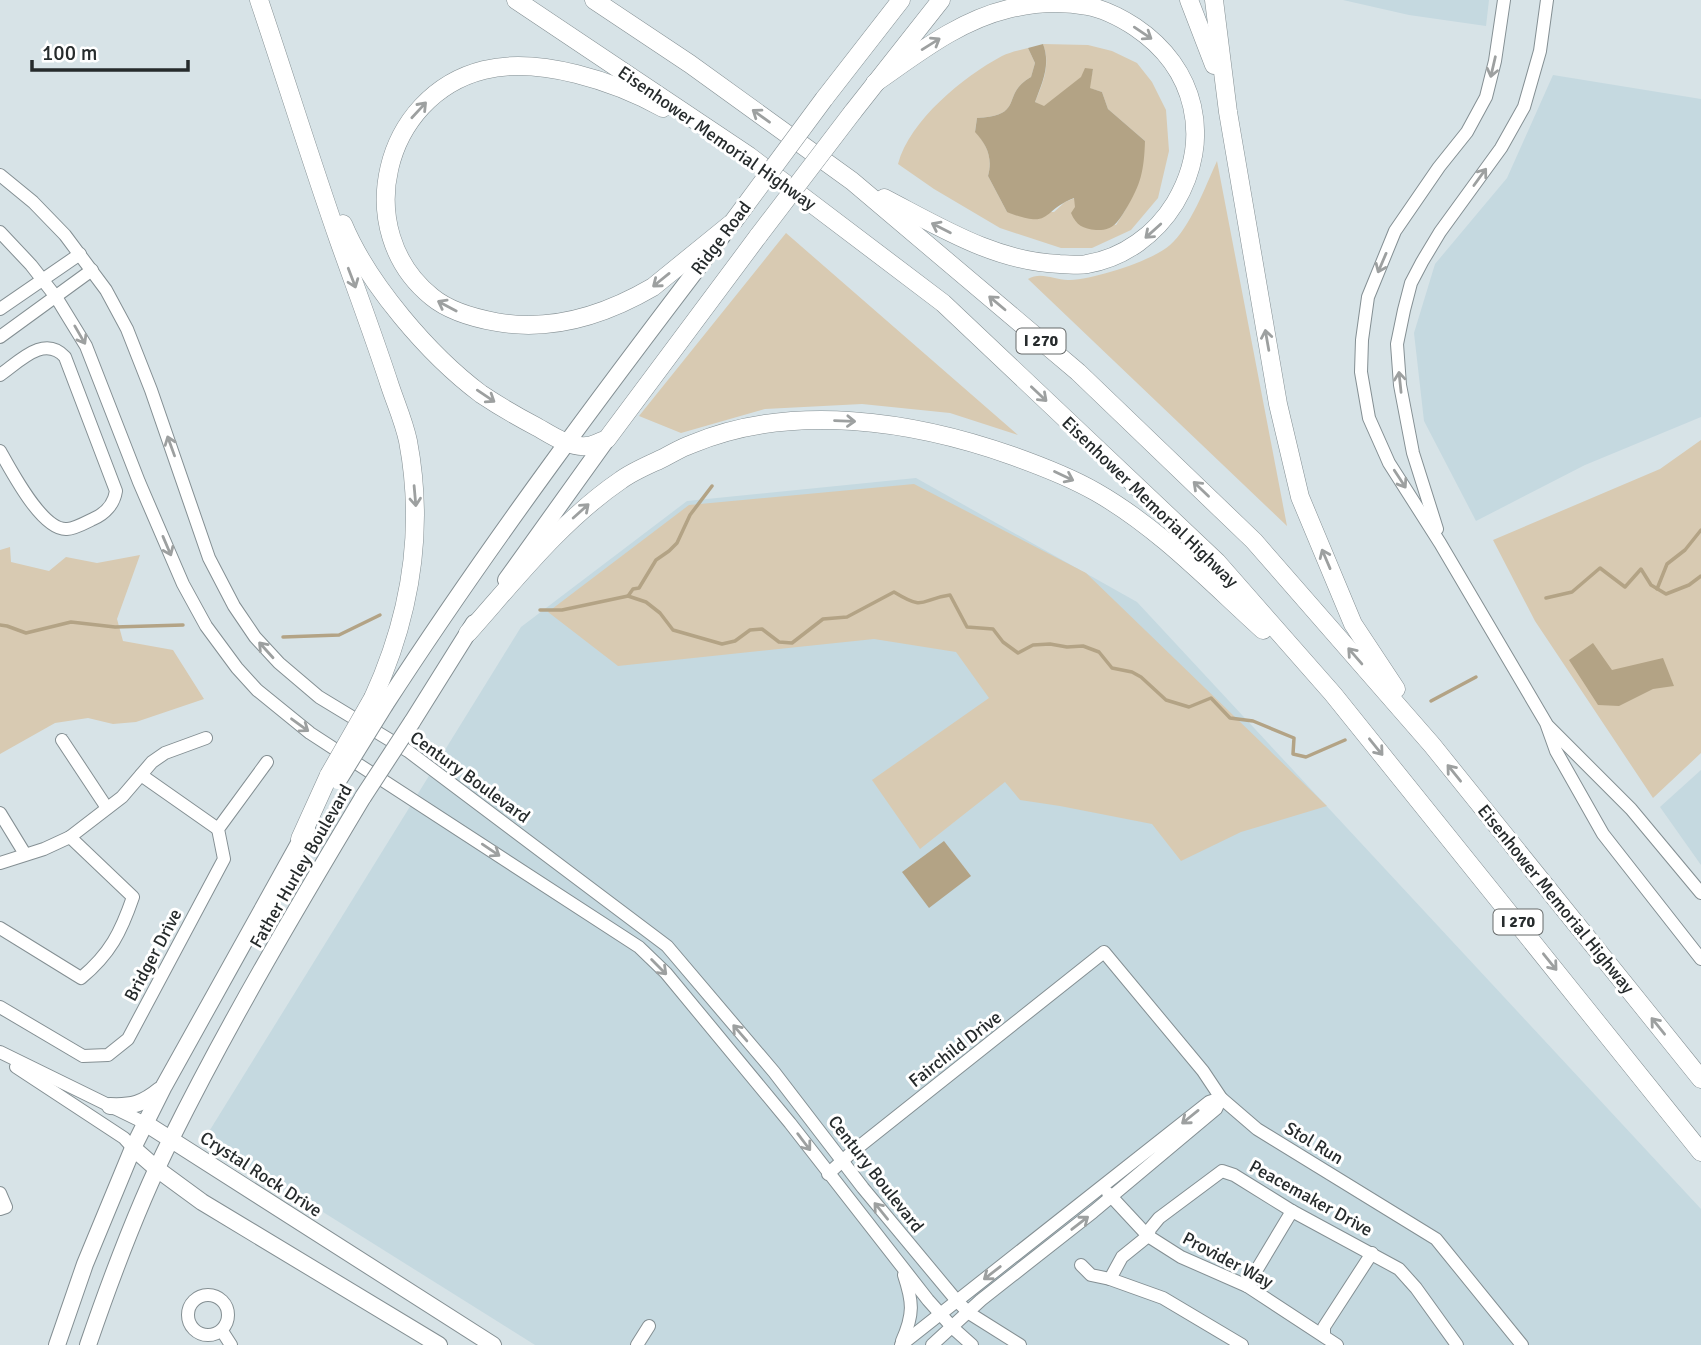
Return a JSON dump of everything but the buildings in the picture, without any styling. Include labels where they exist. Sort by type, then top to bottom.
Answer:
[{"type":"highway","points":[[259,0],[315,173],[407,438],[416,506],[416,544],[411,587],[379,701],[300,839]]},
{"type":"highway","name":"Eisenhower Memorial Highway","points":[[516,0],[749,156],[943,303],[1217,562],[1333,694],[1701,1152]]},
{"type":"highway","name":"Eisenhower Memorial Highway","points":[[594,0],[690,64],[852,181],[1078,372],[1254,541],[1432,745],[1701,1079]]},
{"type":"highway","name":"Ridge Road","points":[[733,222],[901,0]]},
{"type":"highway","name":"Ridge Road","points":[[607,439],[759,235],[941,0]]},
{"type":"highway","points":[[1189,0],[1211,54],[1228,112]]},
{"type":"highway","points":[[1214,0],[1228,112],[1279,404],[1300,497],[1353,624],[1432,745]]},
{"type":"highway","points":[[852,181],[948,232],[1001,254],[1041,263],[1085,265],[1113,256],[1139,243],[1155,231],[1182,191],[1193,161],[1196,136],[1193,109],[1181,73],[1154,40],[1122,18],[1088,6],[1050,3],[1008,9],[960,27],[875,83]]},
{"type":"highway","points":[[733,222],[641,294],[592,316],[543,326],[508,324],[460,313],[433,298],[411,276],[394,248],[386,196],[396,144],[407,123],[428,100],[453,83],[484,70],[511,67],[543,67],[598,81],[655,104],[749,156]]},
{"type":"highway","points":[[300,120],[350,240],[384,293],[416,334],[481,394],[568,443],[587,446],[607,439]]},
{"type":"highway","points":[[468,633],[564,526],[623,478],[692,443],[733,430],[826,421],[874,422],[929,430],[1000,451],[1047,468],[1096,491],[1147,526],[1333,694]]},
{"type":"main road","name":"Ridge Road","points":[[568,443],[733,222]]},
{"type":"main road","name":"Father Hurley Boulevard","points":[[88,1345],[105,1294],[171,1138],[299,904],[363,797],[468,633],[607,439]]},
{"type":"main road","points":[[379,701],[568,443]]},
{"type":"main road","name":"Father Hurley Boulevard","points":[[57,1345],[85,1264],[133,1148],[164,1086],[300,839]]},
{"type":"main road","points":[[110,1106],[131,1107],[143,1103],[164,1086]]},
{"type":"main road","name":"Crystal Rock Drive","points":[[145,1124],[171,1138],[493,1345]]},
{"type":"main road","name":"Crystal Rock Drive","points":[[133,1148],[202,1202],[439,1345]]},
{"type":"street","points":[[1504,0],[1496,61],[1486,97],[1468,132],[1439,167],[1395,231],[1368,297],[1361,372],[1369,418],[1389,463],[1440,543],[1546,723],[1556,751],[1603,834],[1701,958]]},
{"type":"street","points":[[1440,543],[1413,453],[1399,385],[1397,344],[1411,283],[1440,232],[1501,148],[1524,107],[1540,51],[1547,0]]},
{"type":"street","name":"Century Boulevard","points":[[0,175],[33,202],[65,235],[106,290],[127,330],[164,425],[216,573],[256,638],[279,663],[319,697],[408,751],[667,946],[774,1072],[897,1230],[957,1301],[969,1313],[1020,1345]]},
{"type":"street","name":"Century Boulevard","points":[[0,232],[56,297],[86,346],[139,482],[183,584],[206,626],[237,668],[257,690],[310,733],[639,947],[666,972],[790,1123],[901,1268],[939,1313],[972,1345]]},
{"type":"street","points":[[0,309],[80,254]]},
{"type":"street","points":[[0,337],[92,270]]},
{"type":"street","points":[[0,375],[37,349],[48,346],[58,349],[65,357],[116,491],[115,500],[99,516],[89,521],[66,529],[54,526],[14,477],[0,451]]},
{"type":"street","points":[[1546,723],[1631,809],[1701,893]]},
{"type":"street","points":[[0,863],[44,849],[70,837],[122,797],[152,762],[165,753],[205,738]]},
{"type":"street","points":[[62,740],[107,808]]},
{"type":"street","points":[[141,775],[218,829],[267,762]]},
{"type":"street","points":[[0,813],[25,854]]},
{"type":"street","name":"Bridger Drive","points":[[0,1007],[83,1056],[108,1055],[128,1039],[224,859],[218,829]]},
{"type":"street","points":[[0,928],[81,978],[97,965],[122,930],[133,897],[70,837]]},
{"type":"street","name":"Fairchild Drive","points":[[828,1174],[842,1160],[1104,952]]},
{"type":"street","name":"Stol Run","points":[[1104,952],[1203,1071],[1221,1098],[1257,1129],[1436,1240],[1515,1342]]},
{"type":"street","name":"Crystal Rock Drive","points":[[0,1054],[145,1124]]},
{"type":"street","name":"Crystal Rock Drive","points":[[0,1054],[124,1138],[133,1148]]},
{"type":"street","points":[[901,1345],[939,1313],[1107,1192],[1216,1109],[1221,1098]]},
{"type":"street","name":"Peacemaker Drive","points":[[1110,1279],[1122,1257],[1148,1236],[1159,1218],[1222,1171],[1234,1175],[1292,1211],[1399,1269],[1457,1345]]},
{"type":"street","points":[[932,1345],[1107,1192]]},
{"type":"street","name":"Provider Way","points":[[1107,1192],[1148,1236],[1181,1256],[1247,1286],[1336,1345]]},
{"type":"street","points":[[0,1193],[6,1207],[0,1209]]},
{"type":"street","points":[[1247,1286],[1292,1211]]},
{"type":"street","points":[[1324,1336],[1324,1327],[1372,1253]]},
{"type":"street","points":[[1081,1265],[1091,1275],[1163,1298],[1242,1345]]},
{"type":"street","points":[[901,1268],[910,1293],[912,1311],[901,1345]]},
{"type":"street","points":[[637,1345],[649,1326]]},
{"type":"street","points":[[222,1331],[231,1345]]},
{"type":"shaded area","points":[[1343,0],[1489,0],[1486,26],[1409,15]]},
{"type":"shaded area","points":[[1043,44],[1088,45],[1112,51],[1137,63],[1152,82],[1166,110],[1169,151],[1158,198],[1131,230],[1092,248],[1061,248],[1000,228],[898,164],[914,132],[940,101],[987,65],[1005,55],[1028,48],[1035,63],[1031,77],[1016,90],[1011,103],[1002,113],[977,118],[975,131],[986,147],[989,158],[988,176],[1007,212],[1054,212],[1065,202],[1075,198],[1075,207],[1116,225],[1126,209],[1145,141],[1108,109],[1102,92],[1089,88],[1093,69],[1044,107],[1035,102],[1046,66]]},
{"type":"shaded area","points":[[1043,44],[1046,67],[1035,102],[1044,106],[1081,77],[1085,68],[1093,69],[1090,88],[1102,92],[1108,109],[1145,141],[1143,169],[1135,192],[1117,222],[1107,229],[1091,229],[1075,221],[1071,213],[1075,207],[1074,198],[1039,219],[1007,212],[988,176],[989,158],[986,147],[975,132],[977,118],[1002,113],[1007,109],[1016,90],[1031,77],[1035,63],[1028,48]]},
{"type":"shaded area","points":[[1553,75],[1701,99],[1701,417],[1585,465],[1476,521],[1424,421],[1414,333],[1435,264],[1507,178]]},
{"type":"shaded area","points":[[1217,161],[1287,526],[1028,279],[1043,276],[1070,280],[1094,276],[1137,263],[1162,251],[1184,228]]},
{"type":"shaded area","points":[[786,233],[1018,435],[950,413],[862,404],[765,409],[681,433],[639,416]]},
{"type":"shaded area","points":[[1701,440],[1701,753],[1653,798],[1535,621],[1493,540],[1660,469]]},
{"type":"shaded area","points":[[916,478],[1137,602],[1701,1209],[1701,1345],[535,1345],[205,1138],[521,627],[687,501]]},
{"type":"shaded area","points":[[914,484],[1086,573],[1327,806],[1241,832],[1181,861],[1152,824],[1020,800],[1005,782],[920,849],[872,780],[989,698],[956,652],[874,639],[618,666],[548,612],[689,505]]},
{"type":"shaded area","points":[[10,547],[11,562],[49,571],[66,557],[97,563],[140,555],[117,619],[123,641],[173,650],[204,699],[136,722],[113,724],[88,718],[55,723],[0,754],[0,550]]},
{"type":"shaded area","points":[[1593,643],[1612,670],[1663,658],[1674,686],[1653,689],[1619,706],[1598,705],[1569,660]]},
{"type":"shaded area","points":[[1701,770],[1701,865],[1660,807]]},
{"type":"shaded area","points":[[944,841],[971,876],[929,908],[902,872]]},
{"type":"waterway","points":[[628,596],[633,589],[639,588],[656,560],[677,543],[690,515],[712,486]]},
{"type":"waterway","points":[[1657,589],[1667,564],[1685,550],[1701,530]]},
{"type":"waterway","points":[[1546,598],[1572,592],[1600,568],[1625,587],[1641,569],[1651,585],[1666,594],[1689,585],[1701,576]]},
{"type":"waterway","points":[[540,610],[562,610],[628,596],[646,602],[660,613],[673,630],[722,644],[735,641],[750,630],[762,629],[779,642],[792,643],[823,619],[847,617],[894,592],[918,603],[950,595],[967,627],[993,629],[1003,642],[1018,653],[1033,645],[1083,646],[1099,652],[1112,668],[1132,672],[1141,677],[1166,700],[1189,707],[1211,698],[1230,718],[1253,721],[1294,738],[1293,754],[1306,757],[1345,740]]},
{"type":"waterway","points":[[283,637],[339,635],[380,615]]},
{"type":"waterway","points":[[0,625],[26,633],[71,622],[115,627],[183,625]]},
{"type":"waterway","points":[[1431,701],[1476,677]]}]
